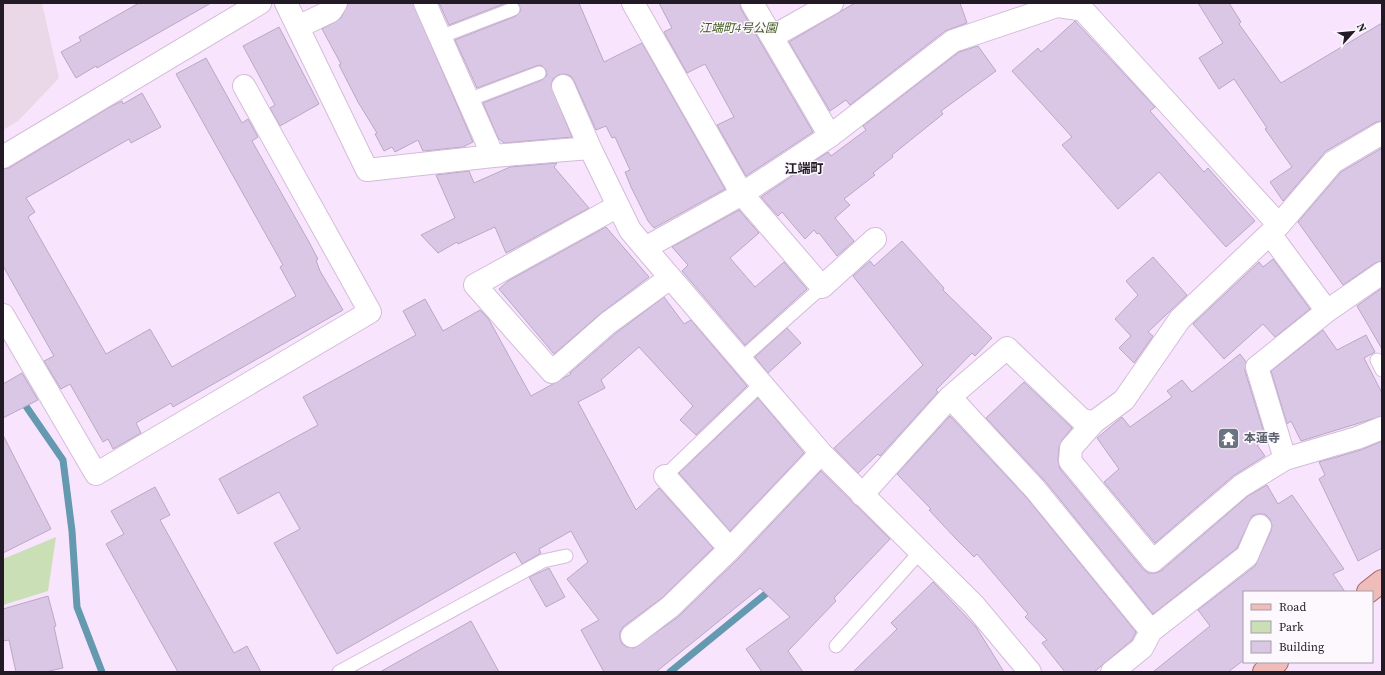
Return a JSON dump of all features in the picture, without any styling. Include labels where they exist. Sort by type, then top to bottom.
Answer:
[{"type":"main road","points":[[1369,591],[1382,581]]},
{"type":"street","points":[[3,157],[260,3]]},
{"type":"street","points":[[286,3],[367,170],[493,156],[590,148]]},
{"type":"street","points":[[298,27],[331,11],[336,3]]},
{"type":"street","points":[[425,3],[493,156]]},
{"type":"street","points":[[633,3],[742,194],[822,287],[875,239]]},
{"type":"street","points":[[752,3],[830,136]]},
{"type":"street","points":[[772,37],[832,3]]},
{"type":"street","points":[[645,248],[742,194],[830,136],[953,40],[1032,8],[1057,6],[1083,10],[1275,229],[1327,311]]},
{"type":"street","points":[[3,315],[96,474],[370,312],[244,86]]},
{"type":"street","points":[[564,86],[590,148],[630,230],[821,453],[974,605],[1030,672]]},
{"type":"street","points":[[1382,133],[1333,162],[1275,229],[1180,319],[1124,400],[1094,422],[1071,448],[1070,461],[1153,561],[1242,486],[1285,459],[1357,438],[1382,428]]},
{"type":"street","points":[[618,206],[475,285],[552,372],[608,323],[670,278]]},
{"type":"street","points":[[1285,459],[1257,367],[1327,311],[1382,273]]},
{"type":"street","points":[[862,495],[950,397],[1007,348],[1082,420],[1094,422]]},
{"type":"street","points":[[950,397],[1035,489],[1151,631]]},
{"type":"street","points":[[632,636],[670,607],[730,549],[821,453]]},
{"type":"street","points":[[666,476],[730,549]]},
{"type":"street","points":[[1112,672],[1142,648],[1151,631],[1247,556],[1260,526]]},
{"type":"lane","points":[[440,36],[513,9]]},
{"type":"lane","points":[[468,100],[539,73]]},
{"type":"lane","points":[[740,360],[822,287]]},
{"type":"lane","points":[[666,476],[761,384]]},
{"type":"lane","points":[[836,646],[920,552]]},
{"type":"lane","points":[[339,672],[543,561],[566,556]]},
{"type":"shaded area","points":[[3,3],[42,3],[59,78],[18,121],[3,130]]},
{"type":"green space","points":[[56,537],[48,591],[3,605],[3,559]]},
{"type":"building","points":[[139,3],[211,3],[97,68],[96,66],[76,78],[61,52],[81,41],[79,37]]},
{"type":"building","points":[[348,3],[413,3],[473,142],[463,147],[423,151],[418,140],[395,152],[392,147],[384,151],[375,134],[377,133],[358,102],[339,65],[341,64],[322,29],[341,18]]},
{"type":"building","points":[[439,3],[506,3],[449,25]]},
{"type":"building","points":[[518,3],[579,3],[604,62],[642,43],[725,189],[654,228],[648,221],[631,187],[625,172],[630,170],[615,137],[612,138],[606,126],[596,130],[574,81],[571,76],[565,74],[558,75],[553,79],[551,85],[572,137],[504,143],[498,138],[483,103],[542,80],[547,75],[546,70],[541,65],[536,66],[477,88],[455,40],[516,16],[521,10]]},
{"type":"building","points":[[659,3],[740,3],[741,9],[813,132],[746,176],[717,125],[734,117],[705,64],[687,73],[664,32],[672,28]]},
{"type":"building","points":[[855,3],[960,3],[967,23],[945,31],[850,105],[846,100],[830,111],[789,42]]},
{"type":"building","points":[[1198,3],[1229,3],[1241,22],[1239,24],[1281,83],[1382,23],[1382,121],[1376,122],[1326,151],[1283,201],[1270,182],[1292,167],[1265,129],[1267,128],[1234,79],[1219,89],[1199,58],[1223,43]]},
{"type":"building","points":[[1075,21],[1155,107],[1150,111],[1204,172],[1208,168],[1255,221],[1226,247],[1159,172],[1118,209],[1062,145],[1072,137],[1012,71],[1038,48],[1041,52]]},
{"type":"building","points":[[279,27],[319,104],[280,126],[270,108],[275,105],[243,46]]},
{"type":"building","points":[[978,46],[996,71],[941,111],[943,114],[892,155],[893,157],[873,173],[875,175],[844,199],[850,205],[835,218],[854,241],[837,256],[819,233],[817,234],[814,230],[805,239],[782,212],[778,216],[761,197],[828,152],[831,156],[866,130],[863,126],[959,52]]},
{"type":"building","points":[[206,58],[242,123],[248,119],[258,137],[252,141],[309,242],[318,259],[316,260],[320,271],[343,310],[173,407],[171,403],[136,423],[141,433],[113,449],[108,439],[103,442],[70,384],[61,389],[44,361],[54,356],[3,266],[3,169],[9,168],[108,108],[122,101],[123,104],[142,93],[161,127],[131,143],[129,139],[26,198],[35,212],[28,217],[106,354],[150,329],[172,367],[296,296],[280,267],[283,265],[176,74]]},
{"type":"building","points":[[1382,148],[1382,261],[1375,263],[1343,285],[1298,222],[1341,172]]},
{"type":"building","points":[[557,163],[554,167],[589,208],[506,253],[495,227],[458,244],[457,242],[438,253],[421,235],[455,218],[436,175],[469,171],[474,183],[510,167]]},
{"type":"building","points":[[739,210],[759,233],[730,258],[755,287],[784,262],[807,289],[745,345],[682,271],[688,265],[672,247]]},
{"type":"building","points":[[606,227],[649,277],[600,314],[554,354],[499,289],[508,281]]},
{"type":"building","points":[[902,241],[944,288],[943,290],[992,338],[975,356],[972,353],[936,390],[938,392],[880,456],[878,454],[858,473],[834,448],[923,365],[853,276],[870,261],[874,266]]},
{"type":"building","points":[[1153,257],[1187,295],[1148,332],[1153,336],[1134,363],[1119,348],[1131,336],[1115,319],[1138,295],[1126,281]]},
{"type":"building","points":[[1273,259],[1310,309],[1275,337],[1263,324],[1224,359],[1193,324],[1259,262],[1263,267]]},
{"type":"building","points":[[1382,288],[1382,349],[1357,306]]},
{"type":"building","points":[[664,297],[684,324],[691,320],[747,386],[696,435],[680,420],[693,406],[639,347],[601,380],[605,388],[578,402],[636,510],[659,488],[713,548],[662,598],[624,626],[620,632],[622,644],[627,647],[634,648],[678,617],[739,558],[821,471],[890,539],[834,598],[836,601],[788,651],[803,672],[762,672],[746,649],[790,617],[760,588],[656,672],[604,672],[581,630],[599,620],[567,579],[588,562],[571,531],[539,549],[541,553],[522,564],[515,552],[337,654],[274,543],[300,529],[279,492],[238,514],[219,479],[318,425],[303,397],[416,335],[403,311],[425,299],[443,331],[480,310],[488,318],[531,396],[571,374],[570,373],[616,333]]},
{"type":"building","points":[[787,328],[801,343],[768,373],[755,357]]},
{"type":"building","points":[[1323,330],[1337,350],[1366,335],[1375,352],[1364,358],[1382,393],[1382,416],[1301,441],[1291,421],[1287,424],[1271,371]]},
{"type":"building","points":[[1240,354],[1246,362],[1245,371],[1266,439],[1257,445],[1265,456],[1233,476],[1155,543],[1104,482],[1119,469],[1097,438],[1122,417],[1130,427],[1172,397],[1167,391],[1182,380],[1192,392]]},
{"type":"building","points":[[22,373],[38,400],[3,418],[3,384]]},
{"type":"building","points":[[1024,382],[1072,428],[1062,440],[1059,447],[1058,460],[1060,469],[1143,569],[1148,573],[1161,571],[1248,496],[1267,485],[1278,504],[1292,495],[1344,569],[1333,574],[1344,591],[1243,591],[1243,661],[1228,672],[1153,672],[1210,626],[1198,610],[1255,566],[1271,531],[1272,525],[1270,519],[1265,514],[1252,516],[1237,548],[1153,614],[1045,481],[986,418]]},
{"type":"building","points":[[758,398],[804,453],[730,531],[679,473]]},
{"type":"building","points":[[950,416],[1026,497],[1136,632],[1132,640],[1094,672],[1065,672],[1042,643],[1047,640],[1025,617],[1028,614],[977,554],[974,557],[958,541],[929,510],[931,509],[897,474]]},
{"type":"building","points":[[3,435],[51,529],[3,553]]},
{"type":"building","points":[[1382,441],[1382,548],[1358,561],[1319,479],[1325,475],[1319,462],[1361,450]]},
{"type":"building","points":[[155,487],[170,515],[160,520],[234,653],[247,646],[261,672],[178,672],[106,544],[124,534],[111,511]]},
{"type":"building","points":[[549,568],[565,597],[546,607],[529,577]]},
{"type":"building","points":[[933,582],[976,627],[1004,672],[853,672],[897,629],[891,623]]},
{"type":"building","points":[[48,596],[56,626],[54,627],[63,668],[45,672],[16,672],[9,640],[3,641],[3,609]]},
{"type":"building","points":[[471,621],[499,672],[380,672]]},
{"type":"waterway","points":[[21,399],[63,460],[72,531],[77,607],[102,672]]},
{"type":"waterway","points":[[670,672],[773,588]]},
{"type":"place","name":"本蓮寺","points":[[1229,438]]},
{"type":"district","name":"江端町","points":[[804,168]]},
{"type":"park label","name":"江端町4号公園","points":[[738,28]]}]
